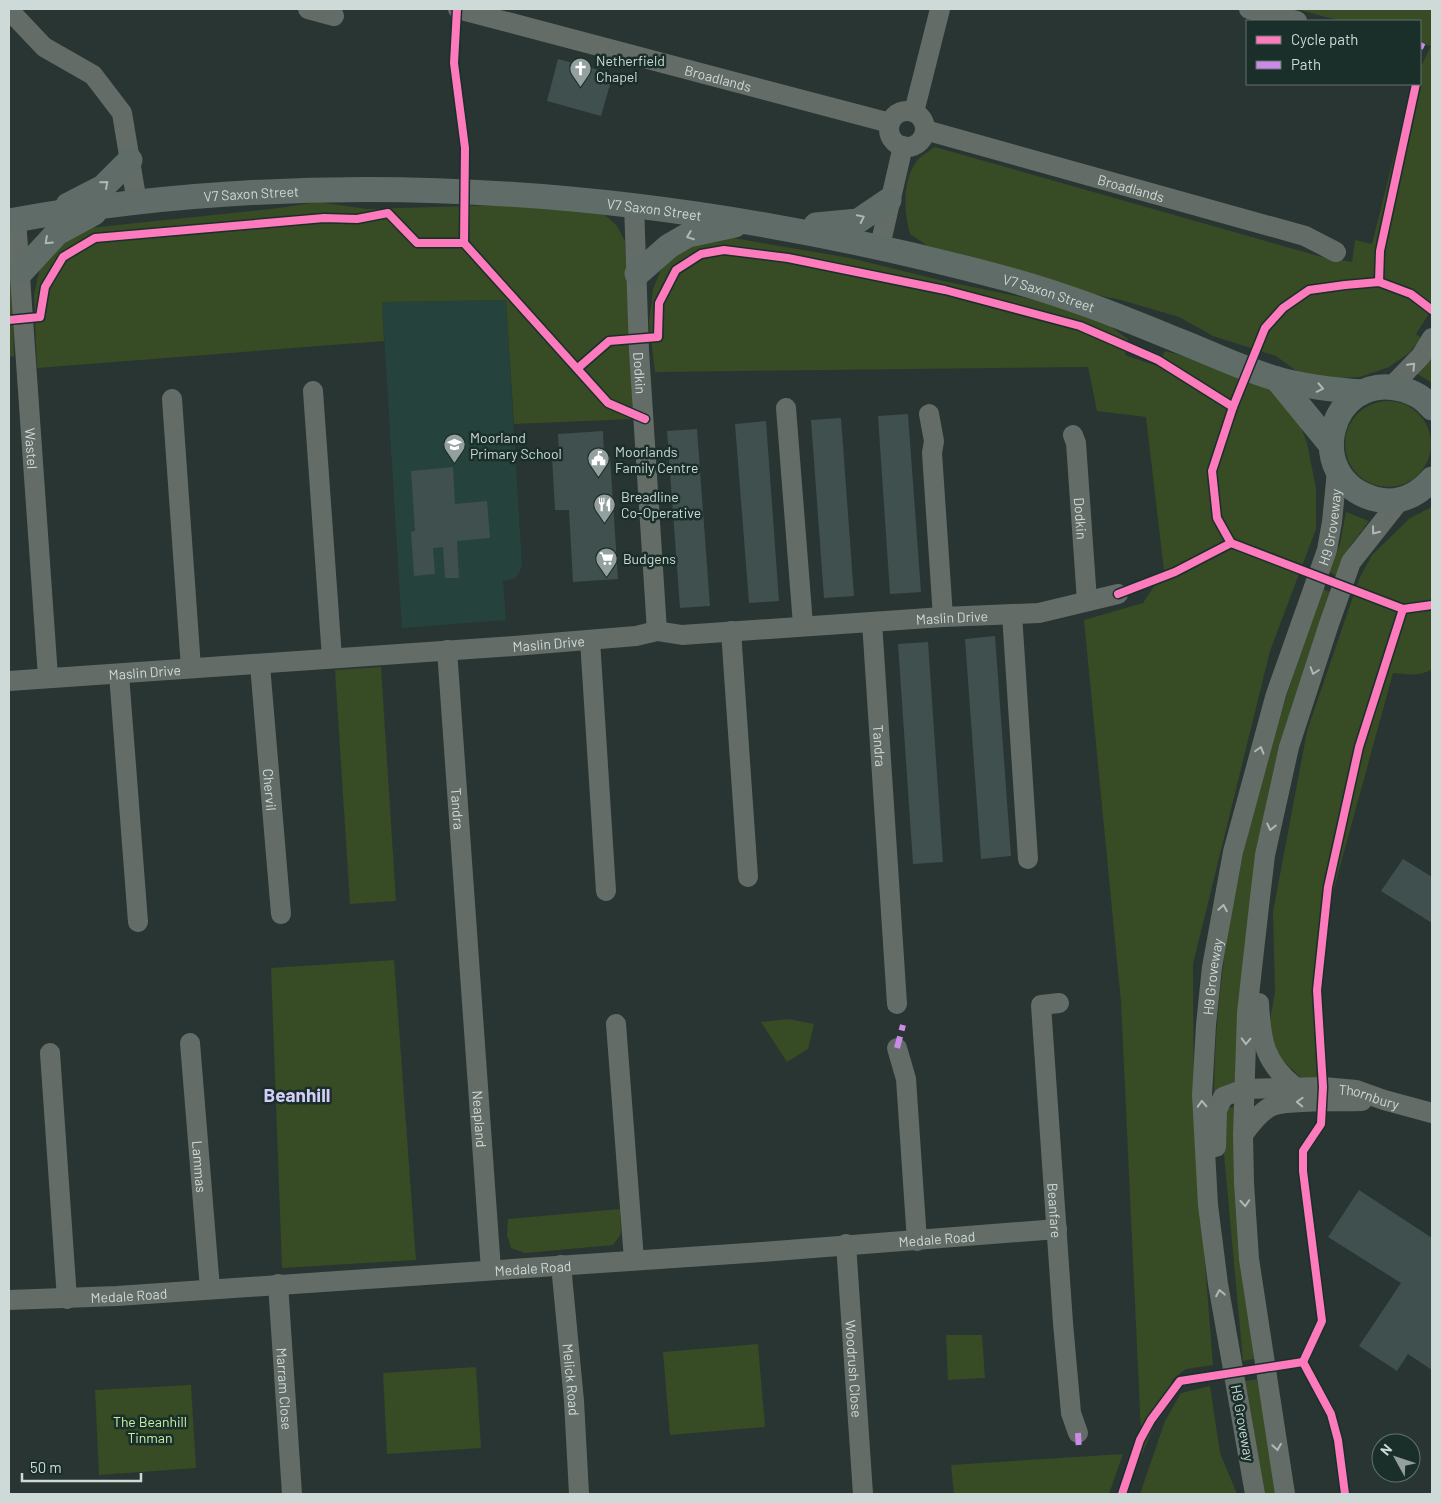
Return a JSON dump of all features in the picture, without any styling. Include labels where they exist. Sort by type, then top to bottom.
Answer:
[{"type":"main road","points":[[47,214],[90,196],[103,187],[130,160]]},
{"type":"main road","name":"V7 Saxon Street","points":[[13,220],[137,202],[286,191],[437,190],[506,193],[634,204],[778,226],[880,246],[1013,280],[1084,303],[1277,379],[1327,390],[1363,392]]},
{"type":"main road","points":[[778,226],[849,223],[858,220],[889,200]]},
{"type":"main road","points":[[21,272],[57,233],[104,207]]},
{"type":"main road","points":[[637,274],[669,246],[688,235],[754,222]]},
{"type":"main road","name":"V7 Saxon Street","points":[[1277,379],[1331,445]]},
{"type":"main road","points":[[1430,485],[1400,500],[1381,501],[1364,496],[1348,485],[1337,471],[1331,445],[1332,429],[1339,414],[1350,401],[1363,392],[1382,386],[1392,386],[1411,391],[1427,401],[1432,408]]},
{"type":"street","points":[[308,9],[334,16]]},
{"type":"street","name":"Broadlands","points":[[458,9],[890,123]]},
{"type":"street","points":[[914,112],[940,9]]},
{"type":"street","points":[[1249,9],[1293,20]]},
{"type":"street","points":[[9,10],[44,46],[93,75],[122,113],[137,202]]},
{"type":"street","points":[[908,111],[914,112],[921,118],[925,130],[920,141],[909,147],[903,146],[893,140],[890,134],[890,123],[898,114],[908,111]]},
{"type":"street","name":"Broadlands","points":[[925,130],[1305,236],[1336,252]]},
{"type":"street","points":[[880,246],[889,200],[903,146]]},
{"type":"street","name":"Dodkin","points":[[634,204],[639,351],[645,419],[657,631]]},
{"type":"street","name":"Wastel","points":[[13,220],[21,272],[48,677]]},
{"type":"street","points":[[1392,386],[1421,356],[1431,341]]},
{"type":"street","points":[[313,391],[332,658]]},
{"type":"street","points":[[172,399],[191,668]]},
{"type":"street","points":[[786,408],[803,626]]},
{"type":"street","points":[[929,414],[934,441],[932,453],[943,617]]},
{"type":"street","name":"Dodkin","points":[[1073,435],[1076,443],[1088,601]]},
{"type":"street","name":"H9 Groveway","points":[[1255,1494],[1230,1341],[1218,1284],[1208,1205],[1202,1096],[1212,967],[1233,852],[1276,694],[1304,610],[1327,550],[1337,471]]},
{"type":"street","name":"H9 Groveway","points":[[1285,1494],[1258,1329],[1249,1259],[1243,1135],[1247,1013],[1259,906],[1265,855],[1289,747],[1328,624],[1351,562],[1400,500]]},
{"type":"street","name":"Maslin Drive","points":[[9,681],[48,677],[260,665],[332,658],[590,640],[636,636],[657,631],[682,635],[943,617],[1039,613],[1118,594]]},
{"type":"street","points":[[1012,614],[1028,860]]},
{"type":"street","name":"Tandra","points":[[872,622],[897,1004]]},
{"type":"street","points":[[731,631],[748,877]]},
{"type":"street","points":[[590,640],[606,891]]},
{"type":"street","name":"Tandra","points":[[447,650],[471,967]]},
{"type":"street","name":"Chervil","points":[[260,665],[281,914]]},
{"type":"street","points":[[120,674],[138,922]]},
{"type":"street","points":[[1259,906],[1260,1020],[1265,1050],[1276,1070],[1295,1087]]},
{"type":"street","name":"Neapland","points":[[471,967],[491,1270]]},
{"type":"street","name":"Beanfare","points":[[1043,1005],[1071,1412],[1078,1433]]},
{"type":"street","points":[[616,1024],[634,1260]]},
{"type":"street","name":"Lammas","points":[[190,1043],[210,1289]]},
{"type":"street","points":[[897,1048],[906,1079],[917,1241]]},
{"type":"street","points":[[50,1053],[67,1299]]},
{"type":"street","name":"Thornbury","points":[[1244,1089],[1295,1087],[1356,1090],[1432,1113]]},
{"type":"street","points":[[1208,1205],[1216,1179],[1217,1110],[1223,1097],[1244,1089]]},
{"type":"street","points":[[1243,1135],[1263,1111],[1277,1104],[1384,1100]]},
{"type":"street","name":"Medale Road","points":[[9,1300],[67,1299],[762,1252],[1057,1229]]},
{"type":"street","name":"Woodrush Close","points":[[846,1244],[863,1494]]},
{"type":"street","name":"Melick Road","points":[[561,1265],[574,1402],[579,1494]]},
{"type":"street","name":"Marram Close","points":[[278,1284],[292,1494]]},
{"type":"shaded area","name":"Moorland Primary School","points":[[506,300],[522,567],[516,578],[503,581],[506,620],[402,628],[382,302]]},
{"type":"green space","points":[[1296,9],[1432,9],[1432,309],[1416,334],[1421,338],[1409,353],[1389,367],[1360,377],[1331,378],[1299,373],[1276,356],[1213,336],[1179,317],[1121,300],[1083,292],[928,246],[910,234],[906,216],[906,188],[908,179],[911,170],[918,160],[935,147],[1322,257],[1352,262],[1355,240],[1372,244],[1412,85],[1421,85],[1421,67],[1431,46],[1421,43],[1421,20],[1337,20]]},
{"type":"green space","points":[[318,202],[367,209],[503,205],[604,214],[617,226],[625,241],[633,419],[514,424],[506,300],[382,302],[384,341],[37,368],[34,295],[40,267],[53,248],[89,228],[279,208]]},
{"type":"green space","points":[[727,237],[850,258],[944,281],[1049,303],[1102,320],[1128,339],[1125,355],[1157,366],[1165,351],[1206,362],[1272,391],[1298,419],[1307,443],[1316,488],[1316,529],[1270,651],[1193,964],[1194,1123],[1213,1365],[1186,1369],[1173,1379],[1142,1455],[1121,1002],[1084,620],[1143,603],[1164,571],[1146,417],[1097,411],[1088,367],[655,372],[649,323],[653,289],[663,265],[694,240]]},
{"type":"green space","points":[[9,269],[12,275],[14,356],[9,357]]},
{"type":"green space","points":[[1432,355],[1432,383],[1416,373]]},
{"type":"green space","points":[[1388,401],[1405,404],[1419,413],[1428,427],[1431,444],[1428,461],[1419,475],[1405,484],[1388,487],[1371,484],[1357,475],[1348,461],[1345,444],[1348,427],[1357,413],[1371,404]]},
{"type":"green space","points":[[1432,507],[1432,669],[1418,674],[1393,673],[1330,903],[1321,1005],[1318,1080],[1300,1077],[1277,1055],[1269,1026],[1275,992],[1273,912],[1307,731],[1359,579],[1372,555],[1410,518]]},
{"type":"green space","points":[[1346,512],[1369,521],[1350,546],[1337,576],[1329,572],[1340,544]]},
{"type":"green space","points":[[1323,589],[1331,592],[1306,666],[1235,1083],[1214,1100],[1216,1034],[1223,969],[1233,904],[1246,840],[1281,713]]},
{"type":"green space","points":[[381,667],[396,901],[350,904],[335,670]]},
{"type":"green space","points":[[394,960],[416,1260],[282,1268],[271,968]]},
{"type":"green space","points":[[789,1019],[814,1024],[808,1049],[787,1062],[761,1022]]},
{"type":"green space","points":[[1235,1107],[1243,1275],[1254,1359],[1243,1361],[1223,1143],[1227,1108]]},
{"type":"green space","points":[[620,1209],[621,1234],[613,1245],[525,1253],[511,1248],[507,1235],[508,1219]]},
{"type":"green space","points":[[946,1335],[982,1335],[985,1378],[948,1380]]},
{"type":"green space","points":[[758,1344],[765,1427],[670,1435],[663,1352]]},
{"type":"green space","points":[[476,1367],[481,1448],[387,1454],[383,1373]]},
{"type":"green space","points":[[1257,1379],[1277,1494],[1265,1494],[1245,1381]]},
{"type":"green space","name":"The Beanhill Tinman","points":[[191,1385],[196,1468],[99,1475],[95,1390]]},
{"type":"green space","points":[[1210,1386],[1220,1453],[1237,1494],[1140,1494],[1165,1421],[1181,1393]]},
{"type":"green space","points":[[1123,1454],[1109,1494],[954,1494],[951,1465]]},
{"type":"building","name":"Netherfield Chapel","points":[[558,59],[613,74],[601,116],[547,101]]},
{"type":"building","points":[[908,414],[921,592],[890,594],[878,416]]},
{"type":"building","points":[[841,418],[854,596],[824,598],[811,420]]},
{"type":"building","points":[[766,421],[779,601],[749,603],[735,424]]},
{"type":"building","points":[[697,429],[710,606],[680,608],[667,431]]},
{"type":"building","points":[[603,431],[604,457],[610,456],[618,579],[573,582],[569,510],[555,510],[552,457],[559,457],[558,434]]},
{"type":"building","name":"Moorland Primary School","points":[[453,467],[455,504],[487,501],[490,538],[457,541],[459,578],[445,578],[443,547],[433,548],[435,574],[414,576],[411,532],[415,531],[411,471]]},
{"type":"building","points":[[995,636],[1011,856],[981,859],[965,639]]},
{"type":"building","points":[[928,642],[943,862],[913,864],[898,644]]},
{"type":"building","points":[[1403,859],[1432,877],[1432,923],[1381,891]]},
{"type":"building","points":[[1359,1190],[1432,1238],[1432,1370],[1408,1354],[1397,1371],[1359,1346],[1401,1283],[1328,1237]]},
{"type":"marked path","points":[[897,1048],[903,1025]]},
{"type":"marked path","points":[[1078,1433],[1079,1451]]},
{"type":"cycle path","points":[[457,9],[454,63],[465,148],[464,243]]},
{"type":"cycle path","points":[[1379,282],[1380,251],[1416,85]]},
{"type":"cycle path","points":[[9,320],[40,317],[45,287],[63,257],[95,238],[324,218],[357,219],[388,213],[417,243],[464,243],[608,403],[645,419]]},
{"type":"cycle path","points":[[578,368],[609,341],[658,337],[659,303],[676,270],[701,254],[724,250],[788,258],[945,290],[1080,326],[1158,360],[1233,407]]},
{"type":"cycle path","points":[[1432,310],[1411,294],[1379,282],[1309,290],[1283,308],[1265,328],[1233,407],[1212,471],[1217,518],[1231,543],[1403,609],[1432,605]]},
{"type":"cycle path","points":[[1118,594],[1175,572],[1231,543]]},
{"type":"cycle path","points":[[1345,1494],[1338,1440],[1331,1414],[1303,1362],[1322,1321],[1303,1171],[1303,1151],[1321,1124],[1323,1087],[1317,990],[1328,887],[1359,747],[1403,609]]},
{"type":"cycle path","points":[[1122,1494],[1140,1440],[1151,1420],[1180,1381],[1303,1362]]},
{"type":"place","name":"Netherfield Chapel","points":[[580,87]]},
{"type":"place","name":"Moorland Primary School","points":[[454,464]]},
{"type":"place","name":"Moorlands Family Centre","points":[[599,478]]},
{"type":"place","name":"Breadline Co-Operative","points":[[605,523]]},
{"type":"place","name":"Budgens","points":[[607,577]]},
{"type":"district","name":"Beanhill","points":[[297,1094]]}]
